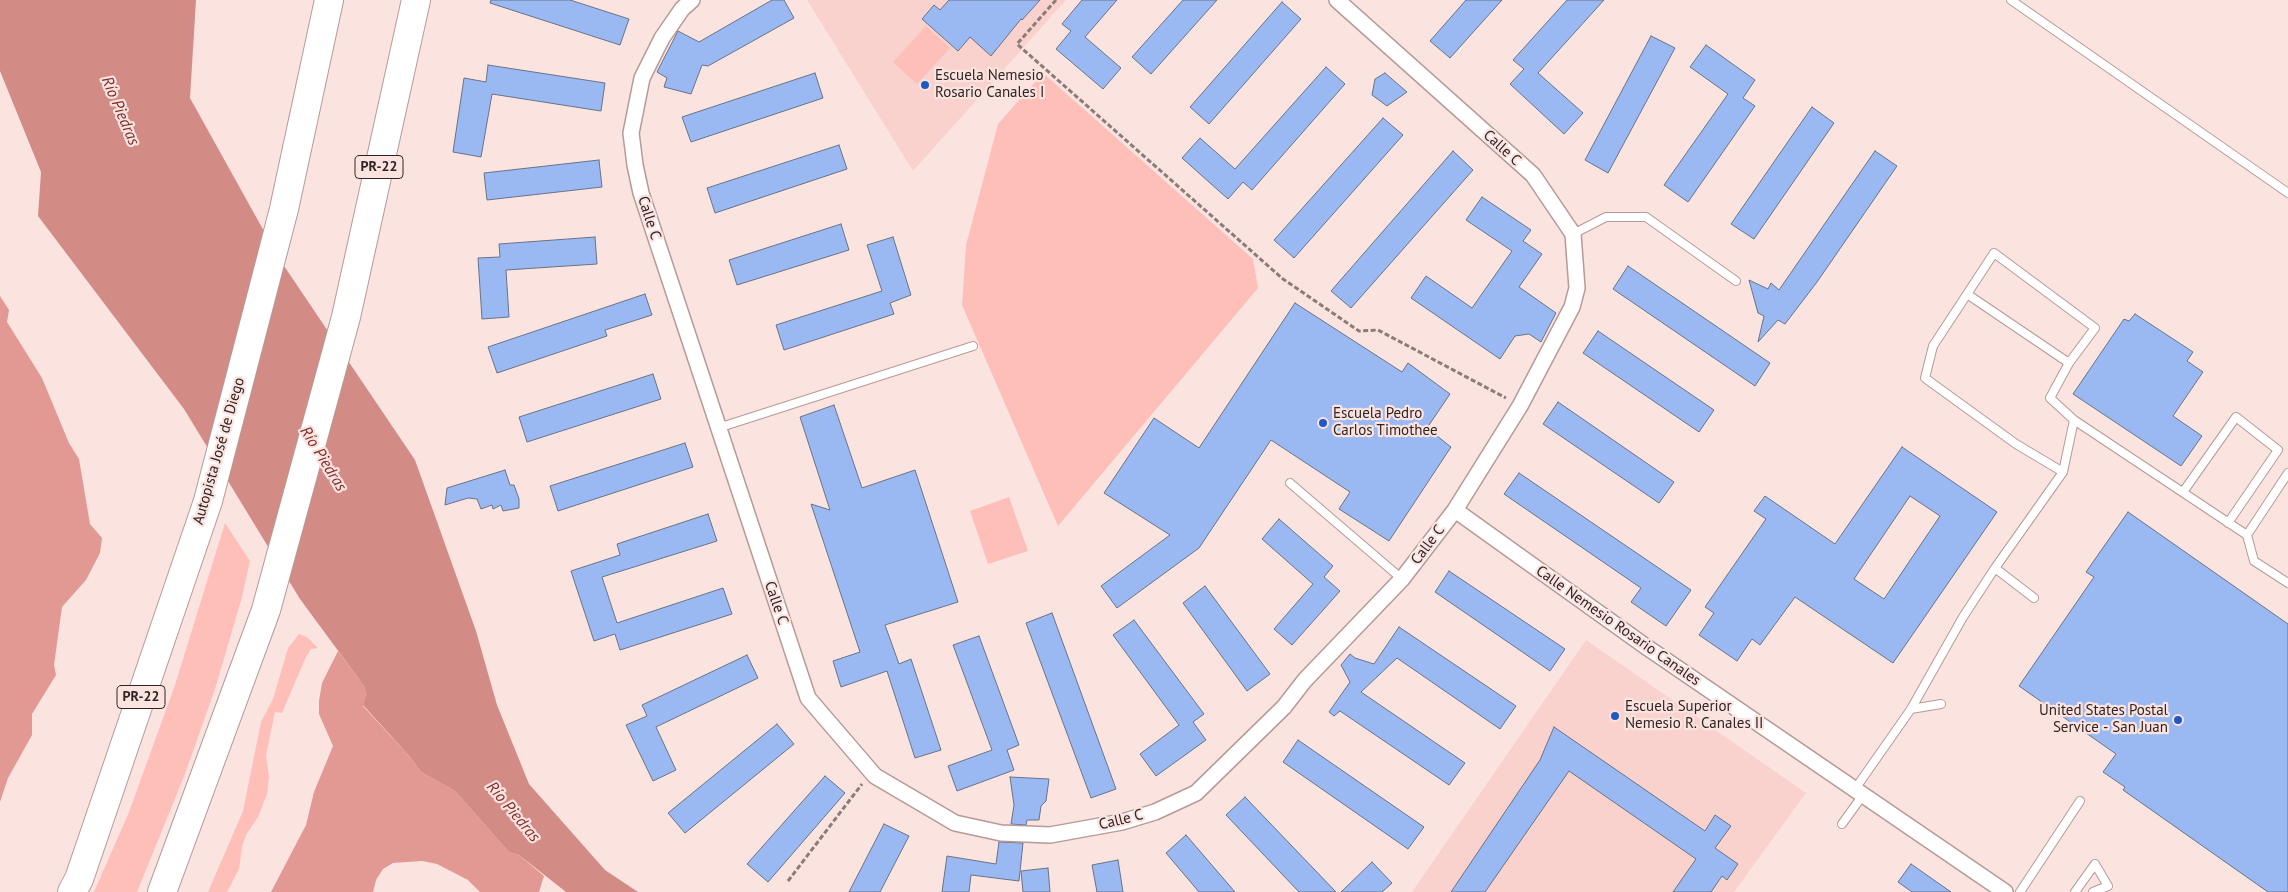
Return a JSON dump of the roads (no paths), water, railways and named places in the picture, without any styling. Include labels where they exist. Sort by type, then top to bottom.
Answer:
[{"type":"highway","points":[[316,0],[320,47]]},
{"type":"highway","name":"Autopista José de Diego","points":[[72,892],[79,879],[208,501],[284,209],[329,0]]},
{"type":"highway","name":"PR-22","points":[[162,892],[266,610],[346,316],[417,6]]},
{"type":"street","name":"Calle C","points":[[692,0],[682,9],[662,38],[642,78],[631,133],[638,186],[808,698],[872,772],[955,823],[1001,833],[1050,835],[1122,822],[1155,812],[1196,793],[1284,707],[1305,680],[1402,579],[1455,510],[1520,406],[1572,307],[1577,288],[1573,234],[1533,175],[1337,0]]},
{"type":"street","name":"Calle Nemesio Rosario Canales","points":[[1455,510],[1645,646],[2005,892]]},
{"type":"lane","points":[[2011,0],[2288,193]]},
{"type":"lane","points":[[1573,234],[1606,217],[1646,217],[1736,281]]},
{"type":"lane","points":[[2063,472],[2016,444],[1925,378],[1933,346],[1994,253],[2095,328],[2069,363],[2050,398],[2074,420],[2247,535],[2254,561],[2288,583]]},
{"type":"lane","points":[[1967,294],[2069,363]]},
{"type":"lane","points":[[717,428],[973,346]]},
{"type":"lane","points":[[2182,492],[2236,417],[2278,450],[2228,523]]},
{"type":"lane","points":[[1842,824],[1859,792],[1911,709],[1963,617],[2063,472],[2074,420]]},
{"type":"lane","points":[[2247,535],[2288,473]]},
{"type":"lane","points":[[1290,483],[1402,579]]},
{"type":"lane","points":[[1995,568],[2034,598]]},
{"type":"lane","points":[[1911,709],[1941,704]]},
{"type":"lane","points":[[2020,892],[2080,801]]},
{"type":"lane","points":[[2075,892],[2095,864],[2108,886],[2093,892]]},
{"type":"water","name":"Río Piedras","points":[[0,0],[196,0],[190,98],[280,260],[415,460],[476,631],[497,705],[529,784],[605,870],[638,892],[566,892],[519,855],[509,852],[455,791],[421,772],[411,758],[363,705],[366,694],[364,686],[300,599],[184,409],[38,216],[41,172],[0,71]]},
{"type":"place","name":"Escuela Nemesio Rosario Canales I","points":[[925,85]]},
{"type":"place","name":"Escuela Pedro Carlos Timothee","points":[[1323,423]]},
{"type":"place","name":"Escuela Superior Nemesio R. Canales II","points":[[1615,716]]},
{"type":"place","name":"United States Postal Service - San Juan","points":[[2178,720]]}]
